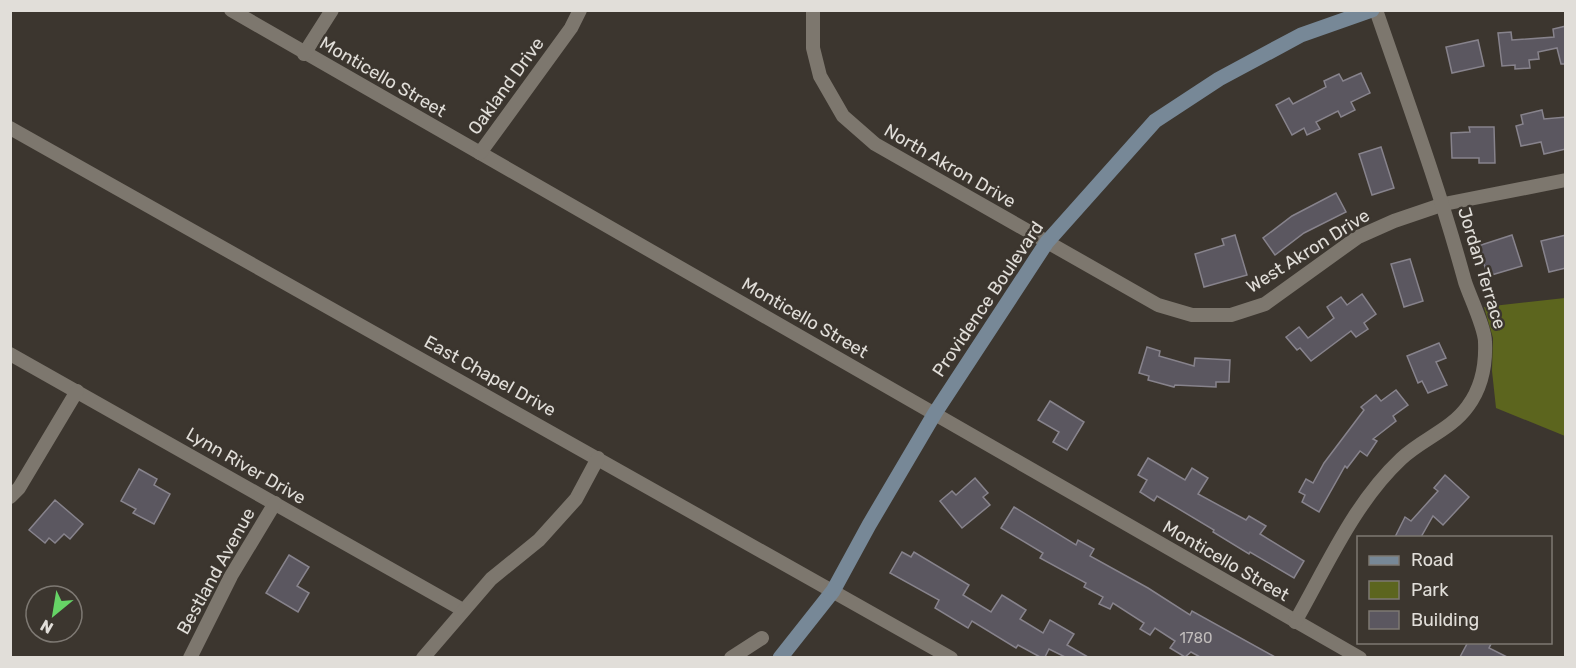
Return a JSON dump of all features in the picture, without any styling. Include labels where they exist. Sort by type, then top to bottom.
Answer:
[{"type":"main road","name":"Providence Boulevard","points":[[780,657],[833,591],[935,413],[1047,242],[1155,121],[1219,79],[1301,35],[1374,10]]},
{"type":"street","name":"Monticello Street","points":[[231,10],[1295,622],[1360,657]]},
{"type":"street","points":[[304,54],[332,10]]},
{"type":"street","name":"Oakland Drive","points":[[480,153],[571,28],[580,10]]},
{"type":"street","name":"North Akron Drive","points":[[813,10],[813,48],[820,76],[843,116],[874,144],[1047,242]]},
{"type":"street","name":"Jordan Terrace","points":[[1295,622],[1365,499],[1402,458],[1453,423],[1468,407],[1478,390],[1485,368],[1485,339],[1470,299],[1444,204],[1374,10]]},
{"type":"street","name":"East Chapel Drive","points":[[10,128],[951,657]]},
{"type":"street","name":"West Akron Drive","points":[[1047,242],[1158,305],[1192,315],[1231,315],[1265,304],[1358,237],[1394,221],[1444,204],[1566,180]]},
{"type":"street","name":"Lynn River Drive","points":[[10,354],[463,610]]},
{"type":"street","points":[[10,496],[19,488],[77,391]]},
{"type":"street","points":[[423,657],[491,579],[540,540],[576,499],[598,458]]},
{"type":"street","name":"Bestland Avenue","points":[[190,657],[231,576],[275,503]]},
{"type":"street","points":[[731,657],[762,638]]},
{"type":"green space","points":[[1565,298],[1565,436],[1496,408],[1492,371],[1493,338],[1484,307]]},
{"type":"building","points":[[1566,26],[1566,64],[1561,64],[1557,48],[1538,52],[1539,59],[1529,60],[1530,68],[1515,69],[1515,65],[1502,66],[1498,33],[1511,32],[1512,40],[1554,37],[1553,29]]},
{"type":"building","points":[[1478,40],[1484,66],[1452,73],[1446,47]]},
{"type":"building","points":[[1361,73],[1370,93],[1351,102],[1355,110],[1341,117],[1338,111],[1316,122],[1320,129],[1307,135],[1304,128],[1292,135],[1276,105],[1289,98],[1293,104],[1326,87],[1324,81],[1339,74],[1343,81]]},
{"type":"building","points":[[1542,110],[1544,119],[1566,117],[1566,149],[1544,154],[1541,142],[1521,146],[1516,126],[1523,124],[1521,115]]},
{"type":"building","points":[[1469,127],[1494,127],[1495,163],[1479,163],[1479,158],[1452,158],[1451,133],[1470,132]]},
{"type":"building","points":[[1381,147],[1394,188],[1372,195],[1359,154]]},
{"type":"building","points":[[1336,193],[1346,212],[1304,233],[1275,255],[1263,238],[1292,216]]},
{"type":"building","points":[[1235,235],[1247,275],[1204,287],[1195,254],[1224,245],[1222,239]]},
{"type":"building","points":[[1512,235],[1522,266],[1488,276],[1478,246]]},
{"type":"building","points":[[1566,235],[1566,268],[1549,272],[1541,241]]},
{"type":"building","points":[[1410,259],[1423,301],[1404,307],[1391,264]]},
{"type":"building","points":[[1362,294],[1376,314],[1364,323],[1368,329],[1356,337],[1351,331],[1311,361],[1286,337],[1299,327],[1308,338],[1334,318],[1327,307],[1341,297],[1347,305]]},
{"type":"building","points":[[1439,343],[1446,358],[1436,362],[1447,385],[1428,393],[1422,381],[1418,383],[1407,356]]},
{"type":"building","points":[[1147,347],[1160,351],[1159,356],[1194,366],[1195,358],[1230,360],[1229,382],[1216,382],[1216,387],[1175,385],[1174,387],[1148,380],[1149,376],[1139,373]]},
{"type":"building","points":[[1396,390],[1408,405],[1393,416],[1396,421],[1373,439],[1377,441],[1367,456],[1360,451],[1347,468],[1345,466],[1319,512],[1302,502],[1305,495],[1299,492],[1306,479],[1313,483],[1324,463],[1364,410],[1361,407],[1376,395],[1381,401]]},
{"type":"building","points":[[1050,401],[1084,422],[1067,450],[1053,442],[1059,432],[1038,420]]},
{"type":"building","points":[[1148,458],[1185,480],[1192,468],[1208,478],[1198,494],[1246,520],[1249,516],[1266,526],[1260,534],[1304,561],[1294,578],[1250,552],[1249,554],[1157,496],[1154,501],[1140,492],[1147,480],[1138,475]]},
{"type":"building","points":[[139,469],[157,479],[154,485],[170,494],[154,524],[133,513],[136,509],[121,501]]},
{"type":"building","points":[[1445,475],[1469,497],[1443,525],[1433,516],[1422,536],[1396,536],[1405,517],[1411,521],[1438,491],[1434,488]]},
{"type":"building","points":[[975,478],[988,493],[983,497],[990,505],[962,528],[940,501],[952,491],[956,495]]},
{"type":"building","points":[[55,500],[83,524],[70,539],[64,534],[55,543],[49,538],[45,543],[29,530]]},
{"type":"building","points":[[1014,507],[1076,545],[1078,540],[1094,549],[1090,556],[1148,588],[1190,615],[1192,611],[1275,657],[1200,657],[1191,652],[1185,657],[1170,648],[1175,641],[1155,628],[1150,635],[1140,629],[1144,623],[1113,603],[1110,609],[1099,604],[1103,597],[1084,587],[1086,583],[1040,558],[1043,553],[1001,528]]},
{"type":"building","points":[[902,552],[911,557],[914,552],[969,585],[963,595],[991,612],[1002,595],[1026,610],[1020,619],[1043,633],[1050,620],[1074,634],[1067,645],[1088,657],[1065,657],[1049,649],[1045,657],[1040,657],[1018,645],[1016,648],[972,621],[968,628],[935,608],[939,600],[890,573]]},
{"type":"building","points":[[289,555],[309,567],[297,586],[309,593],[298,612],[266,593]]},
{"type":"building","points":[[1467,644],[1491,644],[1489,648],[1507,657],[1460,657]]}]
